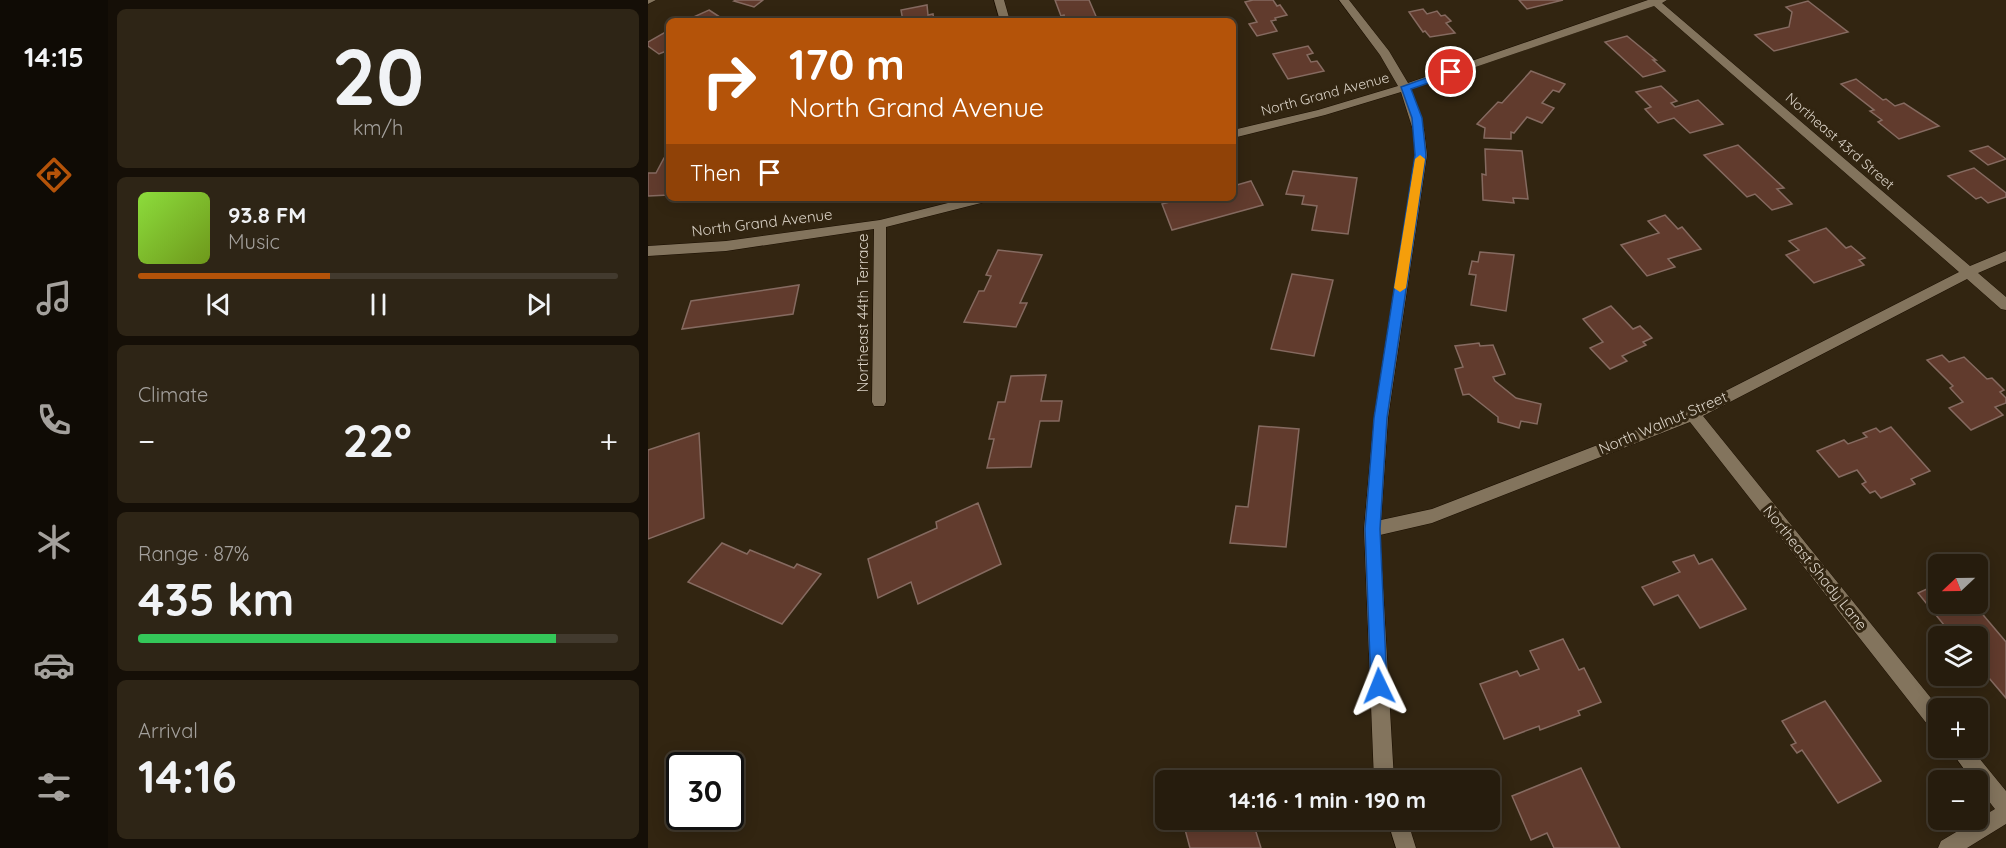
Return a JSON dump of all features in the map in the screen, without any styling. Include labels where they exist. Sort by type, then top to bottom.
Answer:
[{"type":"street","points":[[999,0],[1004,18]]},
{"type":"street","points":[[1344,0],[1392,63],[1406,87],[1414,106],[1419,130],[1420,155],[1381,418],[1372,529],[1384,770]]},
{"type":"street","name":"North Grand Avenue","points":[[1236,133],[1321,113],[1406,87],[1657,1]]},
{"type":"street","name":"Northeast 43rd Street","points":[[1657,1],[2006,305]]},
{"type":"street","name":"North Grand Avenue","points":[[648,251],[726,246],[880,224],[973,201]]},
{"type":"street","name":"Northeast 44th Terrace","points":[[879,402],[880,224]]},
{"type":"street","name":"North Walnut Street","points":[[1372,529],[1432,516],[1693,414],[1969,272],[2006,256]]},
{"type":"street","name":"Northeast Shady Lane","points":[[1693,414],[1928,709]]},
{"type":"street","points":[[1967,758],[2006,807]]},
{"type":"street","points":[[1948,848],[2006,813]]},
{"type":"street","points":[[1400,830],[1406,848]]},
{"type":"building","points":[[763,0],[754,7],[734,1]]},
{"type":"building","points":[[1055,0],[1089,0],[1097,18],[1065,18],[1064,15],[1061,16]]},
{"type":"building","points":[[1273,0],[1277,6],[1280,5],[1287,15],[1271,21],[1277,31],[1257,36],[1249,24],[1257,22],[1245,2]]},
{"type":"building","points":[[1519,0],[1563,0],[1527,9]]},
{"type":"building","points":[[1808,1],[1848,32],[1774,51],[1755,35],[1789,27],[1792,12],[1786,7]]},
{"type":"building","points":[[927,5],[928,15],[933,14],[934,18],[902,18],[901,10]]},
{"type":"building","points":[[1423,9],[1427,14],[1437,11],[1441,16],[1445,15],[1451,21],[1446,23],[1455,33],[1430,37],[1425,31],[1423,32],[1409,12]]},
{"type":"building","points":[[709,10],[721,18],[691,18]]},
{"type":"building","points":[[666,32],[666,51],[659,54],[648,46],[648,42]]},
{"type":"building","points":[[1627,36],[1656,60],[1653,60],[1665,71],[1643,77],[1605,42]]},
{"type":"building","points":[[1308,46],[1313,53],[1307,55],[1311,62],[1317,61],[1324,71],[1288,79],[1273,54]]},
{"type":"building","points":[[1531,71],[1565,84],[1559,92],[1553,90],[1542,103],[1554,108],[1542,123],[1527,117],[1514,133],[1511,132],[1511,139],[1484,138],[1485,128],[1477,124],[1498,102],[1502,103]]},
{"type":"building","points":[[1856,79],[1883,100],[1886,99],[1895,106],[1904,103],[1939,126],[1899,139],[1878,122],[1882,120],[1870,111],[1874,110],[1841,84]]},
{"type":"building","points":[[1661,86],[1677,101],[1671,103],[1675,107],[1698,100],[1723,124],[1690,133],[1674,118],[1658,123],[1645,109],[1651,107],[1636,92]]},
{"type":"building","points":[[1738,145],[1784,188],[1777,189],[1792,204],[1772,210],[1755,194],[1747,197],[1704,155]]},
{"type":"building","points":[[1988,146],[2006,159],[1988,165],[1970,151]]},
{"type":"building","points":[[1485,149],[1522,151],[1528,199],[1513,198],[1514,203],[1483,200],[1482,174],[1486,175]]},
{"type":"building","points":[[666,158],[666,195],[648,196],[648,173],[656,173]]},
{"type":"building","points":[[1974,168],[2006,193],[2006,197],[1988,203],[1981,197],[1976,199],[1948,176]]},
{"type":"building","points":[[1293,171],[1357,178],[1348,234],[1312,230],[1317,206],[1302,204],[1304,196],[1286,194]]},
{"type":"building","points":[[1251,181],[1263,205],[1172,230],[1162,204],[1174,201],[1236,201],[1236,185]]},
{"type":"building","points":[[1665,215],[1678,229],[1682,227],[1701,249],[1668,259],[1675,267],[1647,276],[1621,245],[1659,233],[1648,221]]},
{"type":"building","points":[[1826,228],[1846,248],[1851,246],[1865,258],[1859,260],[1864,265],[1814,283],[1786,255],[1799,250],[1789,241]]},
{"type":"building","points":[[998,250],[1042,255],[1020,303],[1027,303],[1016,327],[964,322],[979,291],[984,291],[991,276],[986,275]]},
{"type":"building","points":[[1480,252],[1514,255],[1506,311],[1471,305],[1476,275],[1469,274],[1472,261],[1478,262]]},
{"type":"building","points":[[1292,274],[1333,280],[1314,356],[1271,349]]},
{"type":"building","points":[[799,285],[793,314],[682,329],[691,301]]},
{"type":"building","points":[[1611,306],[1633,329],[1640,326],[1652,338],[1643,342],[1646,345],[1622,356],[1627,361],[1610,369],[1590,348],[1603,342],[1583,319]]},
{"type":"building","points":[[1479,343],[1480,346],[1493,345],[1505,374],[1493,377],[1495,381],[1516,398],[1541,404],[1537,424],[1521,421],[1519,428],[1498,422],[1498,417],[1469,394],[1463,395],[1455,369],[1463,367],[1455,346]]},
{"type":"building","points":[[1942,355],[1949,362],[1964,357],[1987,379],[1992,378],[2004,390],[2000,392],[2006,398],[2006,403],[1995,407],[2003,415],[1971,430],[1949,408],[1963,402],[1950,388],[1953,386],[1927,360]]},
{"type":"building","points":[[1046,375],[1041,401],[1062,401],[1059,421],[1040,421],[1031,467],[987,468],[994,439],[989,439],[998,402],[1005,402],[1011,376]]},
{"type":"building","points":[[1259,426],[1299,429],[1286,547],[1230,543],[1236,506],[1248,507]]},
{"type":"building","points":[[1891,427],[1930,471],[1911,479],[1915,484],[1881,498],[1875,491],[1870,493],[1862,484],[1866,482],[1857,470],[1839,477],[1817,451],[1844,440],[1848,444],[1867,437],[1863,433],[1876,428],[1880,432]]},
{"type":"building","points":[[699,433],[704,518],[648,539],[648,450]]},
{"type":"building","points":[[978,503],[1001,564],[918,604],[911,582],[878,598],[868,559],[937,528],[936,522]]},
{"type":"building","points":[[722,543],[747,554],[750,550],[794,568],[797,564],[821,574],[782,624],[688,582]]},
{"type":"building","points":[[1694,555],[1699,564],[1712,559],[1746,609],[1700,628],[1678,595],[1654,605],[1642,587],[1680,572],[1673,562]]},
{"type":"building","points":[[1928,588],[1928,605],[1918,593]]},
{"type":"building","points":[[1935,614],[1982,614],[2006,642],[2006,698],[1988,677],[1988,626],[1945,626]]},
{"type":"building","points":[[1563,639],[1579,670],[1584,668],[1601,702],[1578,711],[1580,715],[1540,730],[1539,726],[1504,739],[1480,684],[1517,671],[1520,676],[1539,669],[1530,651]]},
{"type":"building","points":[[1825,701],[1881,781],[1838,803],[1802,750],[1797,753],[1791,745],[1796,743],[1782,721]]},
{"type":"building","points":[[1581,768],[1620,848],[1554,848],[1547,833],[1531,840],[1512,796]]},
{"type":"building","points":[[1185,830],[1255,830],[1261,848],[1190,848]]},
{"type":"slow traffic","points":[[1400,288],[1420,159]]},
{"type":"route","points":[[1379,686],[1372,529],[1381,418],[1420,155],[1417,118],[1406,87],[1451,72]]}]
